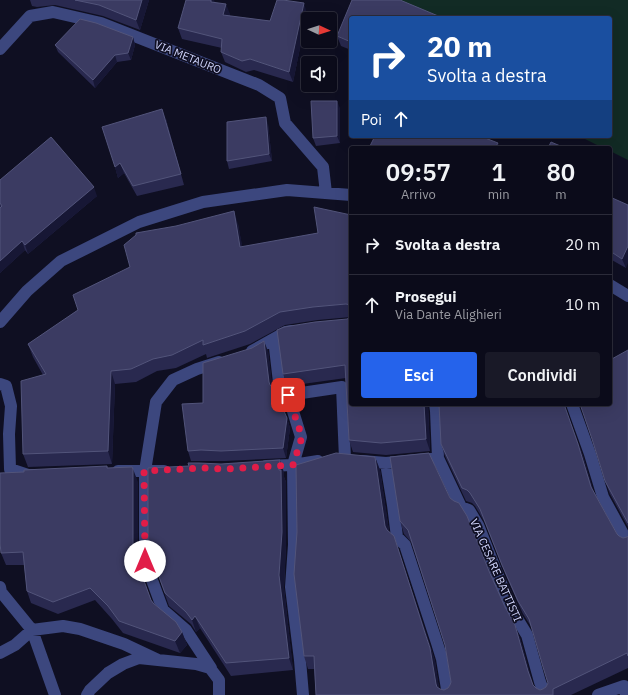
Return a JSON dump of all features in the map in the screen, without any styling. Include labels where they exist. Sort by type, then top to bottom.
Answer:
[{"type":"street","name":"VIA METAURO","points":[[0,49],[30,16],[53,12],[101,23],[259,85],[280,98],[285,122],[323,167],[326,193]]},
{"type":"street","points":[[0,322],[27,290],[61,261],[139,222],[203,202],[287,190],[349,194]]},
{"type":"street","points":[[612,286],[628,296]]},
{"type":"street","points":[[219,695],[219,680],[186,630],[163,610],[145,561],[144,471],[156,402],[173,380],[197,368],[253,351],[286,332],[306,329]]},
{"type":"street","points":[[274,339],[280,391],[288,395],[342,388],[337,459]]},
{"type":"street","points":[[0,384],[6,386],[11,406],[9,434],[10,469],[28,475],[44,475]]},
{"type":"street","points":[[288,395],[302,437],[293,465],[294,545],[291,587],[303,695]]},
{"type":"street","name":"VIA CESARE BATTISTI","points":[[435,406],[438,458],[461,507],[469,510],[478,525],[516,618],[528,635],[540,682],[545,695]]},
{"type":"street","points":[[573,406],[590,454],[603,497],[628,543]]},
{"type":"street","points":[[255,467],[293,465],[337,459],[386,463],[438,458]]},
{"type":"street","points":[[386,463],[397,537],[405,546],[437,643],[442,660],[448,695]]},
{"type":"street","points":[[106,472],[176,470]]},
{"type":"street","points":[[0,587],[1,592],[32,630],[55,695]]},
{"type":"street","points":[[0,653],[14,645],[32,630],[63,626],[80,629],[124,644],[158,660]]},
{"type":"street","points":[[87,695],[90,690],[108,673],[123,664],[139,658],[196,664],[211,668]]},
{"type":"street","points":[[598,695],[624,686],[626,695]]},
{"type":"green space","points":[[357,0],[628,0],[628,160],[612,152],[612,146],[599,146],[583,138],[612,138],[612,16],[368,16]]},
{"type":"building","points":[[75,0],[142,0],[136,20],[99,5]]},
{"type":"building","points":[[186,0],[211,0],[211,2],[226,4],[223,15],[270,21],[277,0],[304,3],[289,72],[250,59],[242,61],[221,52],[222,39],[178,28]]},
{"type":"building","points":[[352,0],[400,0],[438,16],[349,16],[349,41],[337,36]]},
{"type":"building","points":[[80,19],[96,23],[133,37],[128,53],[115,55],[93,80],[55,45]]},
{"type":"building","points":[[311,101],[337,101],[337,136],[313,138]]},
{"type":"building","points":[[162,109],[181,174],[133,186],[120,163],[115,167],[102,127]]},
{"type":"building","points":[[266,117],[269,154],[227,161],[227,122]]},
{"type":"building","points":[[51,137],[94,187],[25,245],[22,241],[0,261],[0,208],[2,206],[0,203],[0,180]]},
{"type":"building","points":[[374,138],[485,138],[498,143],[496,146],[370,146]]},
{"type":"building","points":[[551,142],[560,146],[549,146]]},
{"type":"building","points":[[612,198],[628,205],[628,246],[622,259],[612,252]]},
{"type":"building","points":[[314,207],[349,215],[349,305],[313,307],[280,312],[245,331],[203,345],[203,340],[172,355],[153,359],[131,369],[111,371],[108,451],[23,454],[21,381],[46,374],[28,344],[78,310],[73,295],[130,267],[124,245],[136,235],[136,233],[176,226],[234,211],[240,247],[318,233]]},
{"type":"building","points":[[349,318],[349,406],[424,406],[426,439],[381,443],[349,440],[345,365],[283,374],[277,330],[284,327],[315,322]]},
{"type":"building","points":[[264,341],[269,382],[274,388],[287,418],[283,448],[188,451],[182,404],[203,403],[203,363],[252,348]]},
{"type":"building","points":[[628,350],[628,523],[605,481],[581,406],[612,406],[612,359]]},
{"type":"building","points":[[439,406],[565,406],[591,487],[617,534],[623,538],[628,536],[628,656],[627,653],[553,689],[553,695],[316,695],[314,656],[304,656],[294,574],[297,532],[296,465],[336,453],[375,457],[385,526],[394,536],[430,648],[437,687],[444,690],[448,688],[451,682],[445,645],[408,530],[400,521],[390,457],[429,453],[450,498],[459,503],[467,516],[489,571],[505,607],[515,625],[533,685],[540,690],[546,687],[548,683],[529,619],[518,601],[480,509],[470,493],[462,488],[441,444]]},
{"type":"building","points":[[280,460],[279,470],[281,470],[282,532],[279,575],[289,658],[226,663],[195,616],[192,620],[186,612],[165,593],[148,547],[148,468],[189,466],[188,463],[221,464]]},
{"type":"building","points":[[107,466],[107,468],[132,467],[133,469],[133,551],[151,600],[176,622],[182,632],[175,641],[119,621],[108,606],[90,588],[53,602],[27,591],[23,552],[1,553],[0,473],[24,472],[24,470]]},
{"type":"route","points":[[145,561],[144,471],[204,468],[225,469],[293,465],[302,437],[288,395]]}]
